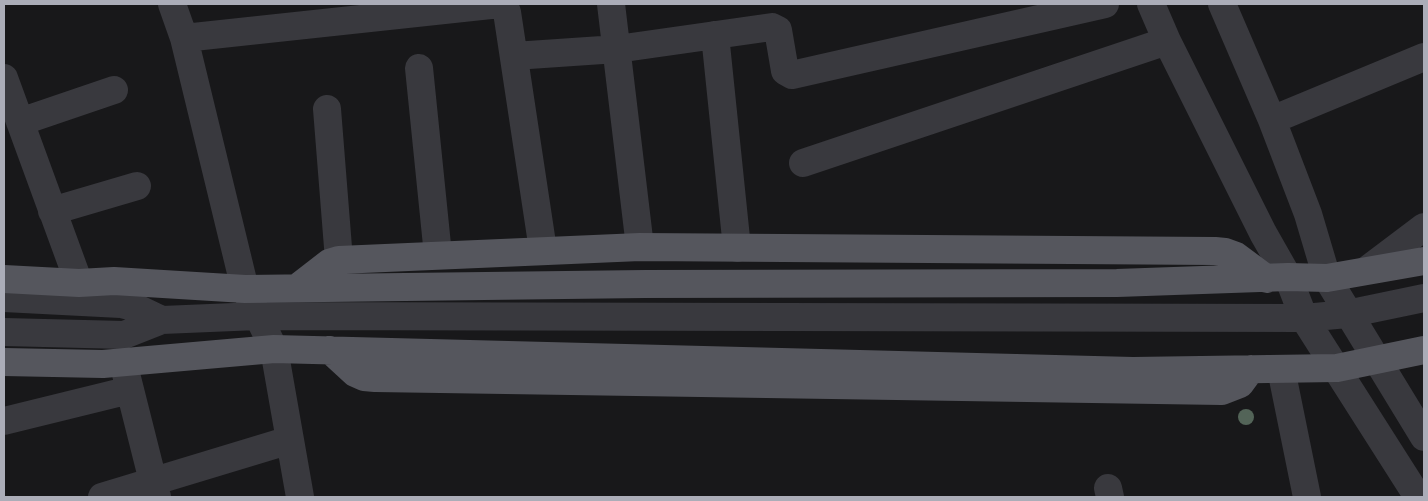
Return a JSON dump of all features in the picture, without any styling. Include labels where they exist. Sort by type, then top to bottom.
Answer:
[{"type":"main road","points":[[298,287],[329,263],[339,260],[640,246],[1215,251],[1226,252],[1236,256],[1278,278]]},
{"type":"main road","points":[[4,279],[79,283],[114,281],[245,289],[298,287],[1117,284],[1327,278],[1424,261]]},
{"type":"main road","points":[[4,362],[103,364],[274,349],[1133,371],[1337,368],[1424,350]]},
{"type":"street","points":[[172,4],[184,38],[245,289],[274,349],[300,497]]},
{"type":"street","points":[[184,38],[495,4],[504,7],[507,12],[543,250]]},
{"type":"street","points":[[611,4],[640,246]]},
{"type":"street","points":[[514,56],[617,49],[775,27],[778,30],[784,71],[792,76],[1105,4]]},
{"type":"street","points":[[1151,4],[1167,41],[1263,233],[1278,278],[1418,497]]},
{"type":"street","points":[[1222,4],[1272,120],[1308,214],[1327,278],[1347,314],[1424,437]]},
{"type":"street","points":[[715,35],[738,248]]},
{"type":"street","points":[[803,163],[1167,41]]},
{"type":"street","points":[[1272,120],[1424,57]]},
{"type":"street","points":[[419,68],[438,255]]},
{"type":"street","points":[[4,78],[13,118],[52,211],[79,283]]},
{"type":"street","points":[[13,118],[114,90]]},
{"type":"street","points":[[327,109],[339,260]]},
{"type":"street","points":[[52,211],[137,186]]},
{"type":"street","points":[[1367,270],[1424,227]]},
{"type":"street","points":[[4,298],[121,304],[136,308],[162,320]]},
{"type":"street","points":[[4,332],[124,335],[162,320],[258,316],[1304,318],[1347,314],[1424,298]]},
{"type":"street","points":[[123,362],[156,489]]},
{"type":"street","points":[[1281,369],[1307,497]]},
{"type":"street","points":[[4,421],[130,390]]},
{"type":"street","points":[[102,497],[156,489],[290,440]]}]
